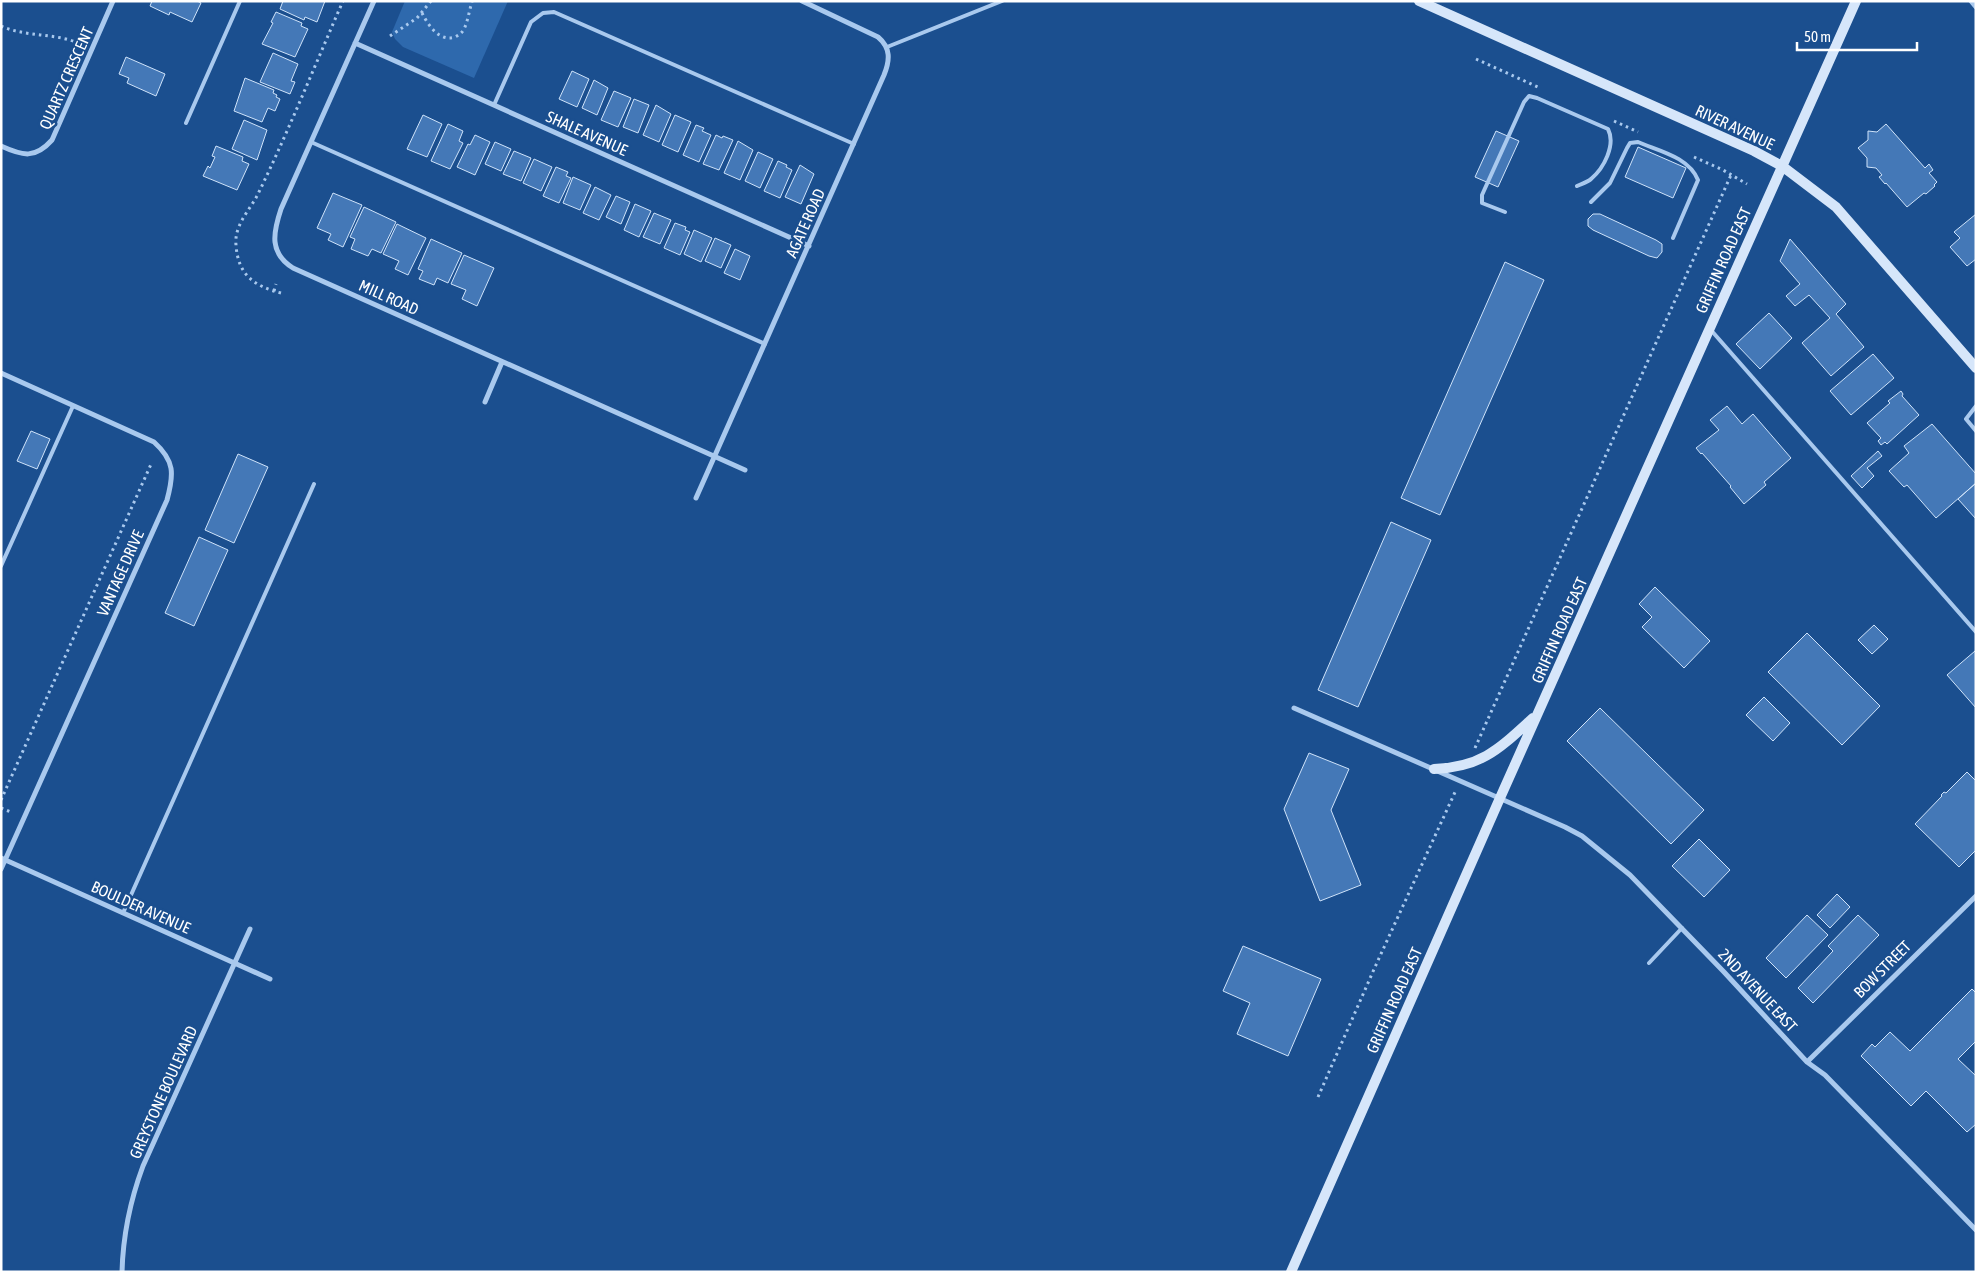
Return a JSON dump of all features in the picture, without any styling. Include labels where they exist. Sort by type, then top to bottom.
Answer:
[{"type":"main road","name":"RIVER AVENUE","points":[[1419,1],[1754,151],[1782,166],[1823,197],[1848,219],[1976,368]]},
{"type":"main road","name":"GRIFFIN ROAD EAST","points":[[1291,1272],[1537,714],[1856,1]]},
{"type":"main road","points":[[1434,769],[1454,768],[1481,759],[1505,744],[1537,714]]},
{"type":"street","name":"QUARTZ CRESCENT","points":[[1,146],[16,153],[34,154],[45,148],[52,140],[114,1]]},
{"type":"street","name":"MILL ROAD","points":[[374,1],[276,226],[274,238],[277,251],[283,262],[745,470]]},
{"type":"street","points":[[802,1],[870,31],[887,47]]},
{"type":"street","points":[[1971,1],[1976,7]]},
{"type":"street","name":"SHALE AVENUE","points":[[355,43],[809,246]]},
{"type":"street","name":"AGATE ROAD","points":[[696,498],[854,144],[887,66],[889,57],[887,47]]},
{"type":"street","points":[[484,402],[502,362]]},
{"type":"street","name":"VANTAGE DRIVE","points":[[1,373],[154,442],[164,452],[172,470],[167,500],[3,859],[1,868]]},
{"type":"street","name":"2ND AVENUE EAST","points":[[1294,708],[1582,836],[1630,875],[1807,1062],[1825,1075],[1976,1230]]},
{"type":"street","name":"BOULDER AVENUE","points":[[3,859],[270,978]]},
{"type":"street","name":"BOW STREET","points":[[1807,1062],[1976,896]]},
{"type":"street","name":"GREYSTONE BOULEVARD","points":[[122,1272],[123,1247],[133,1194],[143,1166],[250,929]]},
{"type":"lane","points":[[186,123],[240,1]]},
{"type":"lane","points":[[887,47],[1002,1]]},
{"type":"lane","points":[[494,105],[531,22],[543,13],[554,12],[854,144]]},
{"type":"lane","points":[[1505,212],[1482,203],[1482,195],[1524,102],[1529,96],[1608,129],[1611,136],[1611,144],[1602,166],[1590,180],[1577,186]]},
{"type":"lane","points":[[311,142],[765,344]]},
{"type":"lane","points":[[1592,202],[1610,183],[1630,143],[1638,142],[1687,163],[1694,170],[1698,180],[1673,238]]},
{"type":"lane","points":[[1709,328],[1976,632]]},
{"type":"lane","points":[[1,566],[73,406]]},
{"type":"lane","points":[[1976,406],[1966,419],[1976,431]]},
{"type":"lane","points":[[123,913],[314,484]]},
{"type":"lane","points":[[1649,963],[1682,928]]},
{"type":"path","points":[[281,293],[254,283],[241,268],[235,243],[238,229],[258,195],[344,1]]},
{"type":"path","points":[[390,36],[422,13],[431,1]]},
{"type":"path","points":[[422,13],[434,31],[440,36],[453,38],[462,33],[472,2]]},
{"type":"path","points":[[1,26],[23,33],[64,37],[83,44]]},
{"type":"path","points":[[1476,59],[1547,91]]},
{"type":"path","points":[[1609,118],[1644,134]]},
{"type":"path","points":[[1688,154],[1731,174],[1746,184]]},
{"type":"path","points":[[1475,748],[1731,174]]},
{"type":"path","points":[[274,291],[276,284]]},
{"type":"path","points":[[1,800],[152,462]]},
{"type":"path","points":[[1318,1097],[1375,967],[1455,794]]},
{"type":"path","points":[[1,808],[13,813]]},
{"type":"shaded area","points":[[405,1],[508,1],[474,78],[403,47],[395,39],[392,32]]},
{"type":"building","points":[[152,1],[197,1],[201,3],[192,22],[170,12],[169,15],[150,6]]},
{"type":"building","points":[[283,1],[325,1],[317,22],[305,17],[304,20],[280,9]]},
{"type":"building","points":[[276,12],[302,23],[301,26],[308,29],[295,57],[262,44],[273,23],[271,22]]},
{"type":"building","points":[[273,53],[298,64],[291,81],[295,82],[290,94],[260,82]]},
{"type":"building","points":[[126,57],[165,74],[156,96],[127,83],[129,78],[119,74]]},
{"type":"building","points":[[572,71],[589,79],[577,107],[559,99]]},
{"type":"building","points":[[245,78],[274,90],[273,93],[280,99],[275,111],[268,108],[262,122],[234,111]]},
{"type":"building","points":[[594,80],[608,88],[597,115],[582,108]]},
{"type":"building","points":[[614,91],[631,98],[618,127],[601,120]]},
{"type":"building","points":[[634,99],[649,105],[638,133],[623,127]]},
{"type":"building","points":[[656,105],[671,114],[659,142],[643,135]]},
{"type":"building","points":[[423,115],[442,124],[427,157],[407,149]]},
{"type":"building","points":[[675,115],[691,122],[678,152],[662,145]]},
{"type":"building","points":[[244,120],[267,130],[257,160],[232,149]]},
{"type":"building","points":[[448,124],[463,131],[459,141],[463,143],[450,169],[431,161]]},
{"type":"building","points":[[1886,124],[1925,168],[1929,164],[1933,170],[1929,173],[1937,182],[1926,194],[1924,193],[1907,207],[1879,177],[1882,175],[1876,168],[1867,167],[1867,158],[1858,148],[1868,140],[1868,131],[1877,132]]},
{"type":"building","points":[[696,125],[704,128],[702,131],[711,135],[699,162],[683,155]]},
{"type":"building","points":[[1496,131],[1519,141],[1498,187],[1475,177]]},
{"type":"building","points":[[475,135],[490,142],[475,175],[457,167],[468,144],[470,145]]},
{"type":"building","points":[[716,135],[733,140],[719,170],[703,164]]},
{"type":"building","points":[[738,141],[753,150],[740,180],[724,173]]},
{"type":"building","points":[[495,142],[511,149],[501,171],[485,164]]},
{"type":"building","points":[[216,146],[243,157],[242,161],[249,164],[237,190],[203,176],[208,166],[210,168],[215,157],[212,156]]},
{"type":"building","points":[[1638,147],[1686,168],[1673,198],[1625,177]]},
{"type":"building","points":[[514,151],[531,158],[521,181],[503,174]]},
{"type":"building","points":[[758,152],[773,159],[760,188],[745,181]]},
{"type":"building","points":[[534,159],[552,167],[541,191],[523,183]]},
{"type":"building","points":[[778,161],[787,165],[786,167],[792,170],[780,198],[764,191]]},
{"type":"building","points":[[800,165],[814,174],[801,204],[785,197]]},
{"type":"building","points":[[556,167],[568,172],[566,176],[571,178],[559,203],[543,196]]},
{"type":"building","points":[[573,177],[591,185],[580,210],[563,203]]},
{"type":"building","points":[[595,187],[611,195],[599,220],[583,213]]},
{"type":"building","points":[[333,193],[362,205],[343,247],[328,240],[331,234],[317,228]]},
{"type":"building","points":[[616,196],[630,202],[621,224],[606,217]]},
{"type":"building","points":[[635,204],[651,211],[639,237],[624,230]]},
{"type":"building","points":[[364,207],[396,222],[381,253],[372,249],[368,256],[351,249],[355,239],[350,237]]},
{"type":"building","points":[[654,213],[671,220],[660,244],[643,237]]},
{"type":"building","points":[[1593,214],[1600,214],[1656,240],[1662,244],[1662,252],[1657,258],[1649,256],[1593,230],[1588,226],[1588,219]]},
{"type":"building","points":[[1976,214],[1976,259],[1967,266],[1950,247],[1960,238],[1954,232]]},
{"type":"building","points":[[675,223],[686,227],[685,230],[690,232],[680,255],[664,248]]},
{"type":"building","points":[[397,224],[426,238],[408,275],[395,269],[399,261],[383,254]]},
{"type":"building","points":[[694,230],[712,238],[701,262],[684,254]]},
{"type":"building","points":[[715,238],[731,245],[721,268],[705,261]]},
{"type":"building","points":[[431,239],[462,253],[448,283],[437,278],[434,285],[419,279],[423,271],[418,269]]},
{"type":"building","points":[[1790,239],[1846,304],[1836,314],[1864,347],[1831,376],[1802,343],[1830,318],[1809,295],[1795,306],[1786,296],[1800,284],[1780,261]]},
{"type":"building","points":[[735,249],[750,256],[740,280],[724,273]]},
{"type":"building","points":[[464,255],[494,268],[477,306],[462,299],[466,290],[451,284]]},
{"type":"building","points":[[1505,262],[1544,280],[1440,515],[1401,498]]},
{"type":"building","points":[[1769,313],[1792,338],[1760,369],[1736,344]]},
{"type":"building","points":[[1873,354],[1894,378],[1851,415],[1830,391]]},
{"type":"building","points":[[1901,391],[1902,396],[1919,415],[1887,444],[1885,442],[1881,445],[1878,441],[1881,438],[1867,423],[1890,403],[1888,401]]},
{"type":"building","points":[[1727,406],[1742,424],[1753,414],[1791,458],[1764,482],[1766,485],[1744,504],[1731,486],[1696,448],[1719,430],[1710,420]]},
{"type":"building","points":[[1932,424],[1976,474],[1976,483],[1936,518],[1907,485],[1904,487],[1889,471],[1909,453],[1904,446]]},
{"type":"building","points":[[31,431],[50,439],[37,469],[17,461]]},
{"type":"building","points":[[1878,451],[1882,456],[1867,468],[1874,476],[1862,488],[1851,476]]},
{"type":"building","points":[[238,454],[268,467],[234,543],[205,530]]},
{"type":"building","points":[[1976,483],[1976,519],[1958,499]]},
{"type":"building","points":[[1391,522],[1431,540],[1358,707],[1318,690]]},
{"type":"building","points":[[199,537],[228,550],[194,626],[165,613]]},
{"type":"building","points":[[1655,587],[1710,641],[1684,668],[1642,627],[1652,617],[1639,604]]},
{"type":"building","points":[[1874,625],[1888,639],[1872,654],[1858,640]]},
{"type":"building","points":[[1807,633],[1880,706],[1842,745],[1768,672]]},
{"type":"building","points":[[1976,652],[1976,708],[1947,675]]},
{"type":"building","points":[[1764,697],[1790,723],[1773,741],[1746,715]]},
{"type":"building","points":[[1600,708],[1704,810],[1671,844],[1567,741]]},
{"type":"building","points":[[1309,753],[1349,769],[1331,810],[1361,885],[1320,901],[1284,809]]},
{"type":"building","points":[[1967,772],[1976,781],[1976,850],[1959,867],[1915,824],[1944,792],[1946,793]]},
{"type":"building","points":[[1699,839],[1730,870],[1704,897],[1672,866]]},
{"type":"building","points":[[1837,894],[1850,907],[1830,928],[1817,915]]},
{"type":"building","points":[[1807,915],[1828,935],[1786,978],[1766,958]]},
{"type":"building","points":[[1858,915],[1879,935],[1813,1003],[1798,988],[1833,951],[1828,946]]},
{"type":"building","points":[[1243,946],[1321,979],[1288,1056],[1237,1034],[1250,1003],[1223,991]]},
{"type":"building","points":[[1972,989],[1976,993],[1976,1041],[1958,1059],[1976,1076],[1976,1124],[1967,1132],[1926,1091],[1911,1106],[1861,1056],[1872,1044],[1875,1047],[1890,1032],[1910,1051]]}]
